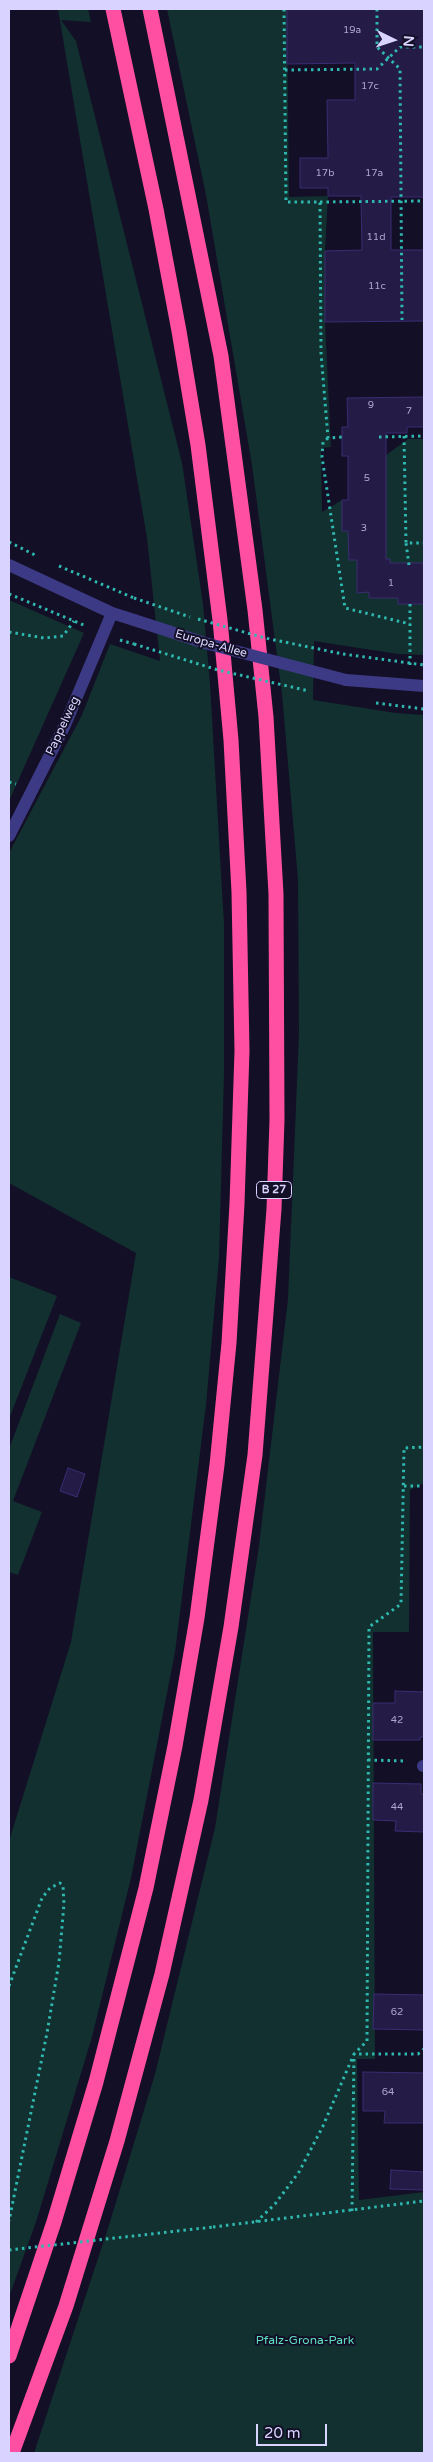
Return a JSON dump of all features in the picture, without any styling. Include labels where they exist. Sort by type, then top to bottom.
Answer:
[{"type":"highway","name":"B 27","points":[[9,2356],[57,2212],[96,2082],[146,1888],[169,1773],[197,1618],[216,1474],[228,1352],[237,1204],[242,1051],[241,951],[236,817],[220,620],[198,445],[181,341],[154,200],[112,9]]},
{"type":"highway","name":"B 27","points":[[118,9],[123,53]]},
{"type":"highway","name":"B 27","points":[[12,2453],[66,2306],[117,2141],[162,1974],[186,1871],[217,1714],[243,1546],[261,1396],[272,1236],[277,1120],[276,894],[266,717],[243,504],[221,356],[150,9]]},
{"type":"street","name":"Europa-Allee","points":[[9,564],[112,612],[214,646],[346,680],[424,686]]},
{"type":"street","name":"Pappelweg","points":[[9,836],[65,725],[112,612]]},
{"type":"path","points":[[284,9],[286,202],[424,201]]},
{"type":"path","points":[[377,9],[377,47],[400,69],[402,320]]},
{"type":"path","points":[[285,70],[377,69],[400,47],[424,47]]},
{"type":"path","points":[[320,202],[321,353],[328,438]]},
{"type":"path","points":[[404,436],[406,543],[410,565]]},
{"type":"path","points":[[380,437],[424,436]]},
{"type":"path","points":[[342,437],[328,438],[323,442],[322,457],[345,608],[410,624]]},
{"type":"path","points":[[9,542],[44,559]]},
{"type":"path","points":[[406,543],[424,543]]},
{"type":"path","points":[[52,563],[134,598],[199,620],[265,638],[343,654],[424,664]]},
{"type":"path","points":[[9,594],[103,633]]},
{"type":"path","points":[[410,604],[410,652]]},
{"type":"path","points":[[9,632],[44,638],[63,636],[74,621]]},
{"type":"path","points":[[134,644],[218,670],[311,692]]},
{"type":"path","points":[[367,702],[424,709]]},
{"type":"path","points":[[256,2222],[275,2204],[299,2172],[354,2054],[367,2041],[369,1627],[401,1604],[404,1448],[424,1447]]},
{"type":"path","points":[[404,1486],[424,1486]]},
{"type":"path","points":[[368,1760],[419,1761],[423,1766]]},
{"type":"path","points":[[9,1986],[42,1898],[50,1888],[60,1883],[63,1886],[64,1904],[60,1962],[9,2221]]},
{"type":"path","points":[[354,2054],[418,2054],[424,2049]]},
{"type":"path","points":[[352,2211],[354,2054]]},
{"type":"path","points":[[9,2250],[424,2201]]},
{"type":"green space","points":[[58,9],[88,9],[91,22],[61,20],[76,41],[182,463],[203,604],[210,684],[224,924],[224,1074],[219,1258],[206,1405],[175,1652],[131,1878],[92,2037],[36,2222],[9,2297],[9,1841],[71,1642],[136,1253],[9,1183],[9,853],[82,715],[110,644],[160,661],[147,538]]},
{"type":"green space","name":"Pfalz-Grona-Park","points":[[167,9],[287,9],[289,197],[328,196],[325,251],[325,322],[331,447],[321,448],[322,512],[342,500],[386,499],[386,455],[408,439],[424,439],[424,655],[398,654],[314,641],[313,700],[396,713],[424,715],[424,1483],[410,1490],[409,1632],[373,1632],[375,2059],[357,2059],[359,2200],[424,2192],[424,2453],[34,2453],[109,2225],[155,2074],[215,1828],[259,1546],[288,1299],[299,1033],[298,880],[282,694],[252,465],[206,195]]},
{"type":"green space","points":[[9,600],[84,633],[9,801]]},
{"type":"green space","points":[[9,1277],[57,1296],[9,1419]]},
{"type":"green space","points":[[60,1314],[81,1323],[13,1501],[42,1512],[18,1575],[9,1572],[9,1449]]},
{"type":"building","points":[[287,9],[424,9],[424,197],[391,197],[391,250],[424,250],[424,321],[325,322],[325,251],[362,250],[361,196],[328,196],[328,188],[300,188],[300,158],[328,158],[327,100],[355,100],[355,63],[287,64]]},
{"type":"building","points":[[424,397],[424,427],[407,427],[407,433],[386,433],[386,559],[390,559],[390,563],[424,563],[424,604],[398,604],[398,598],[369,598],[369,592],[357,593],[357,560],[349,560],[348,531],[342,531],[342,500],[348,500],[348,456],[342,456],[342,427],[348,427],[347,398]]},
{"type":"building","points":[[68,1468],[85,1474],[77,1497],[60,1491]]},
{"type":"building","points":[[395,1691],[424,1692],[424,1737],[420,1737],[420,1740],[373,1740],[373,1703],[395,1703]]},
{"type":"building","points":[[373,1783],[421,1784],[421,1794],[424,1794],[424,1832],[395,1831],[396,1821],[373,1820]]},
{"type":"building","points":[[374,1994],[424,1995],[424,2030],[373,2029]]},
{"type":"building","points":[[363,2072],[424,2073],[424,2123],[384,2123],[385,2111],[363,2111]]},
{"type":"building","points":[[391,2170],[424,2172],[424,2190],[390,2189]]}]
